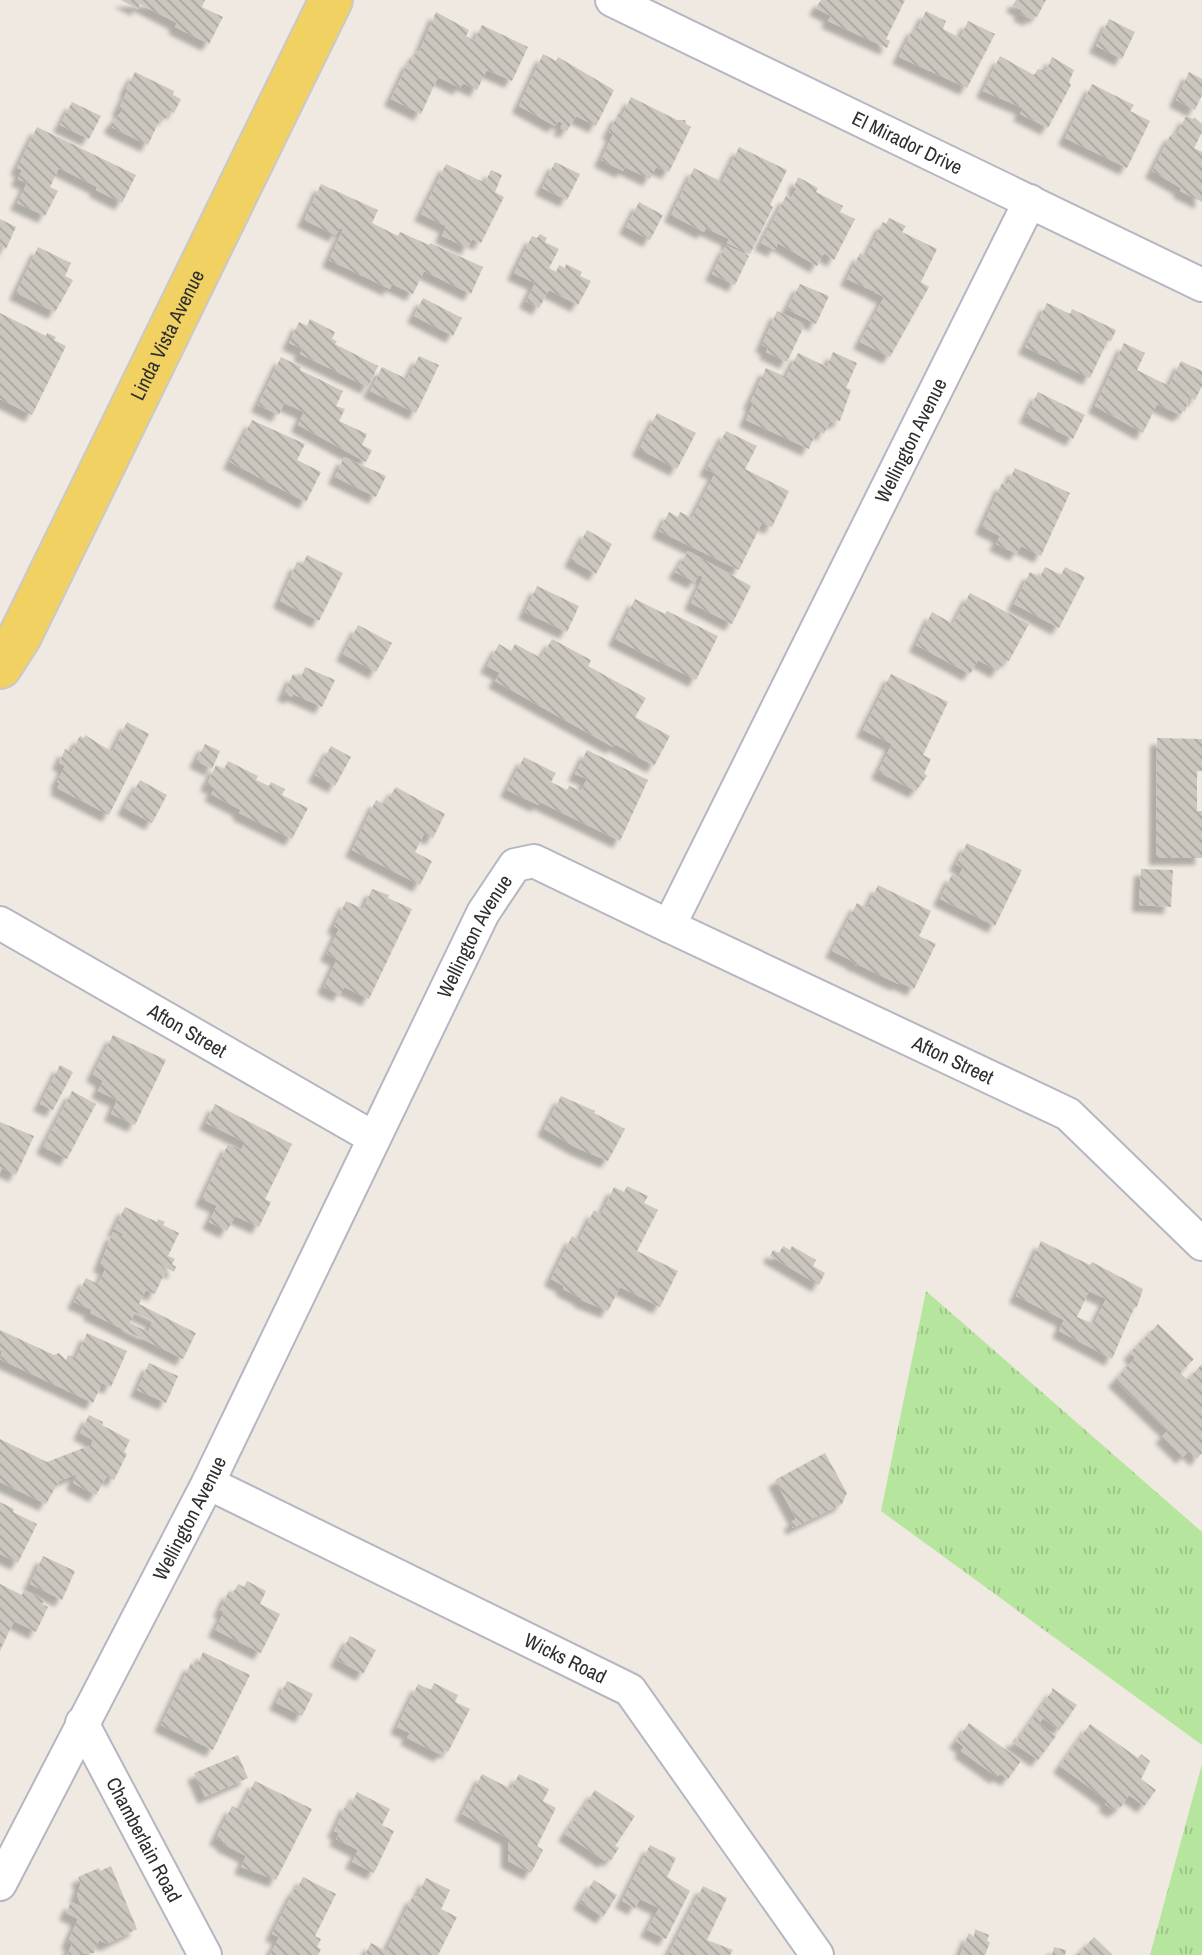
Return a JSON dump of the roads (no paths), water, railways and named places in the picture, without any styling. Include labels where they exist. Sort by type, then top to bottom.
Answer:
[{"type":"main road","name":"Linda Vista Avenue","points":[[0,667],[20,636],[331,0]]},
{"type":"street","name":"El Mirador Drive","points":[[612,0],[1202,285]]},
{"type":"street","name":"Wellington Avenue","points":[[0,1884],[208,1483],[483,913],[515,865],[534,861],[669,926],[1030,201]]},
{"type":"street","name":"Afton Street","points":[[0,923],[374,1138]]},
{"type":"street","name":"Afton Street","points":[[669,926],[1068,1114],[1202,1244]]},
{"type":"street","name":"Wicks Road","points":[[208,1483],[630,1690],[817,1955]]},
{"type":"street","name":"Chamberlain Road","points":[[82,1723],[205,1955]]}]
